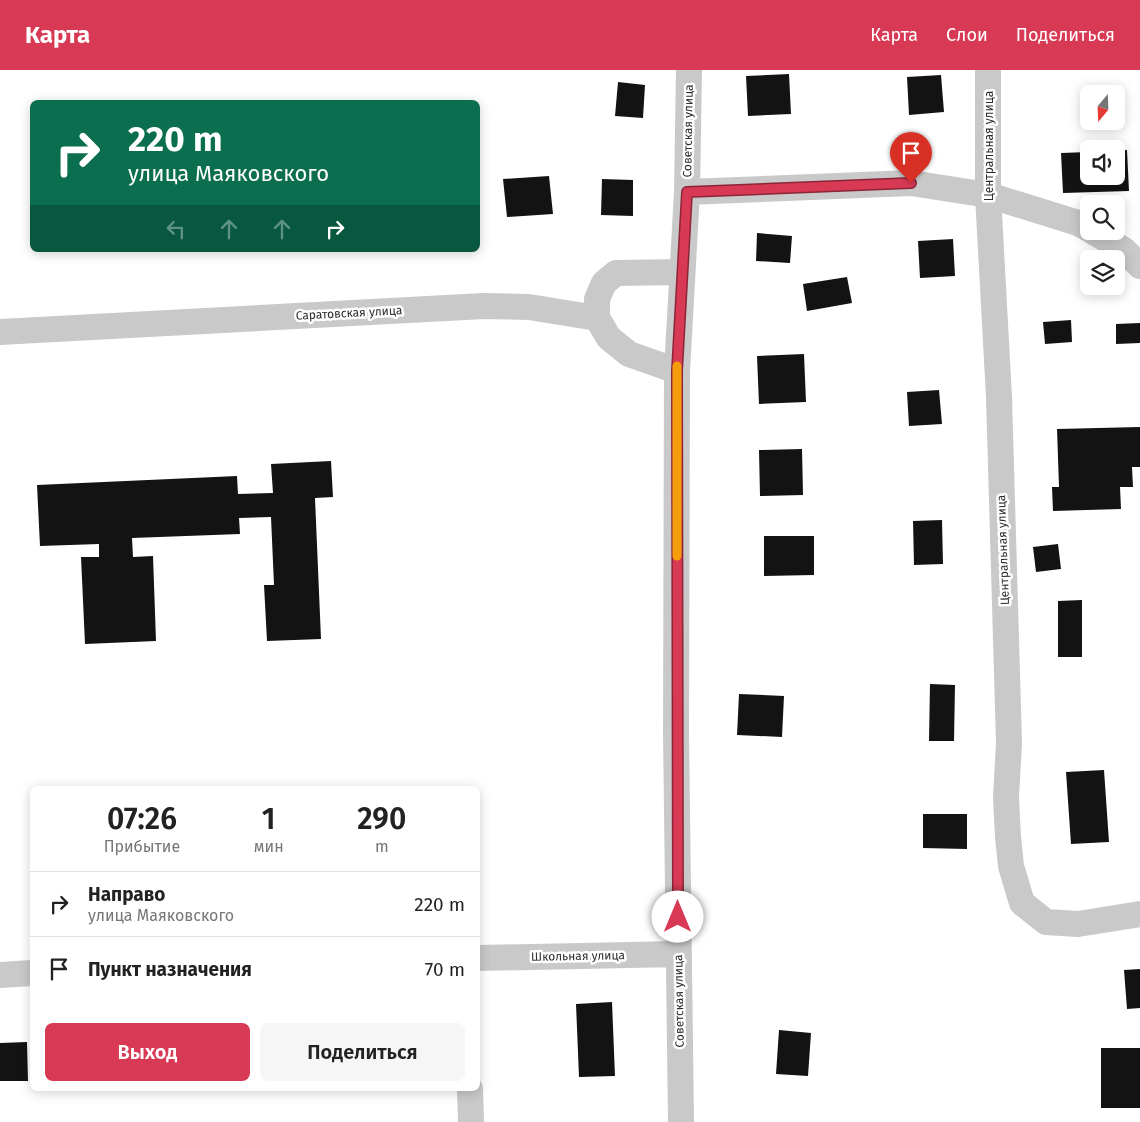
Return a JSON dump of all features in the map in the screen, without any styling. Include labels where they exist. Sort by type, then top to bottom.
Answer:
[{"type":"street","name":"Советская улица","points":[[681,1122],[676,743],[677,371],[687,192],[689,70]]},
{"type":"street","name":"Центральная улица","points":[[988,70],[988,195],[999,407],[1009,743],[1006,797],[1011,866],[1022,903],[1046,922],[1078,924],[1140,914]]},
{"type":"street","points":[[687,192],[911,183],[988,195],[1080,224]]},
{"type":"street","points":[[1107,240],[1124,250],[1140,266]]},
{"type":"street","points":[[677,371],[629,354],[609,338],[597,318],[597,299],[604,283],[616,273],[682,272]]},
{"type":"street","name":"Саратовская улица","points":[[0,332],[484,306],[530,306],[597,318]]},
{"type":"street","name":"Школьная улица","points":[[480,958],[678,954]]},
{"type":"street","points":[[0,974],[30,973]]},
{"type":"street","points":[[470,1091],[472,1122]]},
{"type":"building","points":[[789,74],[791,114],[748,116],[746,76]]},
{"type":"building","points":[[941,75],[944,112],[909,115],[907,77]]},
{"type":"building","points":[[618,82],[645,85],[643,118],[615,116]]},
{"type":"building","points":[[1125,150],[1127,150],[1129,191],[1063,193],[1061,153],[1080,152],[1080,185],[1125,185]]},
{"type":"building","points":[[549,176],[553,214],[507,217],[503,179]]},
{"type":"building","points":[[602,179],[633,180],[633,216],[601,215]]},
{"type":"building","points":[[757,233],[792,236],[790,263],[756,261]]},
{"type":"building","points":[[953,239],[955,276],[920,278],[918,241]]},
{"type":"building","points":[[847,277],[852,303],[807,311],[803,284]]},
{"type":"building","points":[[1071,320],[1072,342],[1045,344],[1043,322]]},
{"type":"building","points":[[1140,323],[1140,343],[1116,344],[1116,324]]},
{"type":"building","points":[[804,354],[806,402],[759,404],[757,356]]},
{"type":"building","points":[[939,390],[942,424],[909,426],[907,392]]},
{"type":"building","points":[[1140,427],[1140,467],[1132,467],[1133,487],[1120,487],[1121,509],[1053,511],[1052,487],[1059,487],[1057,429]]},
{"type":"building","points":[[802,449],[803,495],[760,496],[759,450]]},
{"type":"building","points":[[331,461],[333,497],[315,498],[321,639],[267,641],[264,585],[274,585],[271,517],[239,518],[240,534],[132,538],[133,557],[153,556],[156,641],[85,644],[81,557],[99,557],[99,544],[40,546],[37,485],[237,476],[238,494],[273,493],[271,464]]},
{"type":"building","points":[[942,520],[943,564],[914,565],[913,521]]},
{"type":"building","points":[[764,536],[814,536],[814,575],[764,576]]},
{"type":"building","points":[[1058,544],[1061,569],[1036,572],[1033,547]]},
{"type":"building","points":[[1082,600],[1082,657],[1058,657],[1058,601]]},
{"type":"building","points":[[930,684],[955,685],[954,741],[929,741]]},
{"type":"building","points":[[739,694],[784,696],[782,737],[737,735]]},
{"type":"building","points":[[1104,770],[1109,842],[1071,844],[1066,772]]},
{"type":"building","points":[[923,814],[967,814],[967,849],[923,848]]},
{"type":"building","points":[[1140,969],[1140,1008],[1127,1009],[1124,970]]},
{"type":"building","points":[[612,1002],[615,1076],[579,1077],[576,1004]]},
{"type":"building","points":[[779,1030],[811,1033],[808,1076],[776,1074]]},
{"type":"building","points":[[27,1042],[28,1081],[0,1081],[0,1043]]},
{"type":"building","points":[[1101,1048],[1140,1048],[1140,1108],[1101,1108]]},
{"type":"slow traffic","points":[[677,366],[677,556]]},
{"type":"route","points":[[678,917],[676,733],[677,371],[687,192],[911,183]]}]
